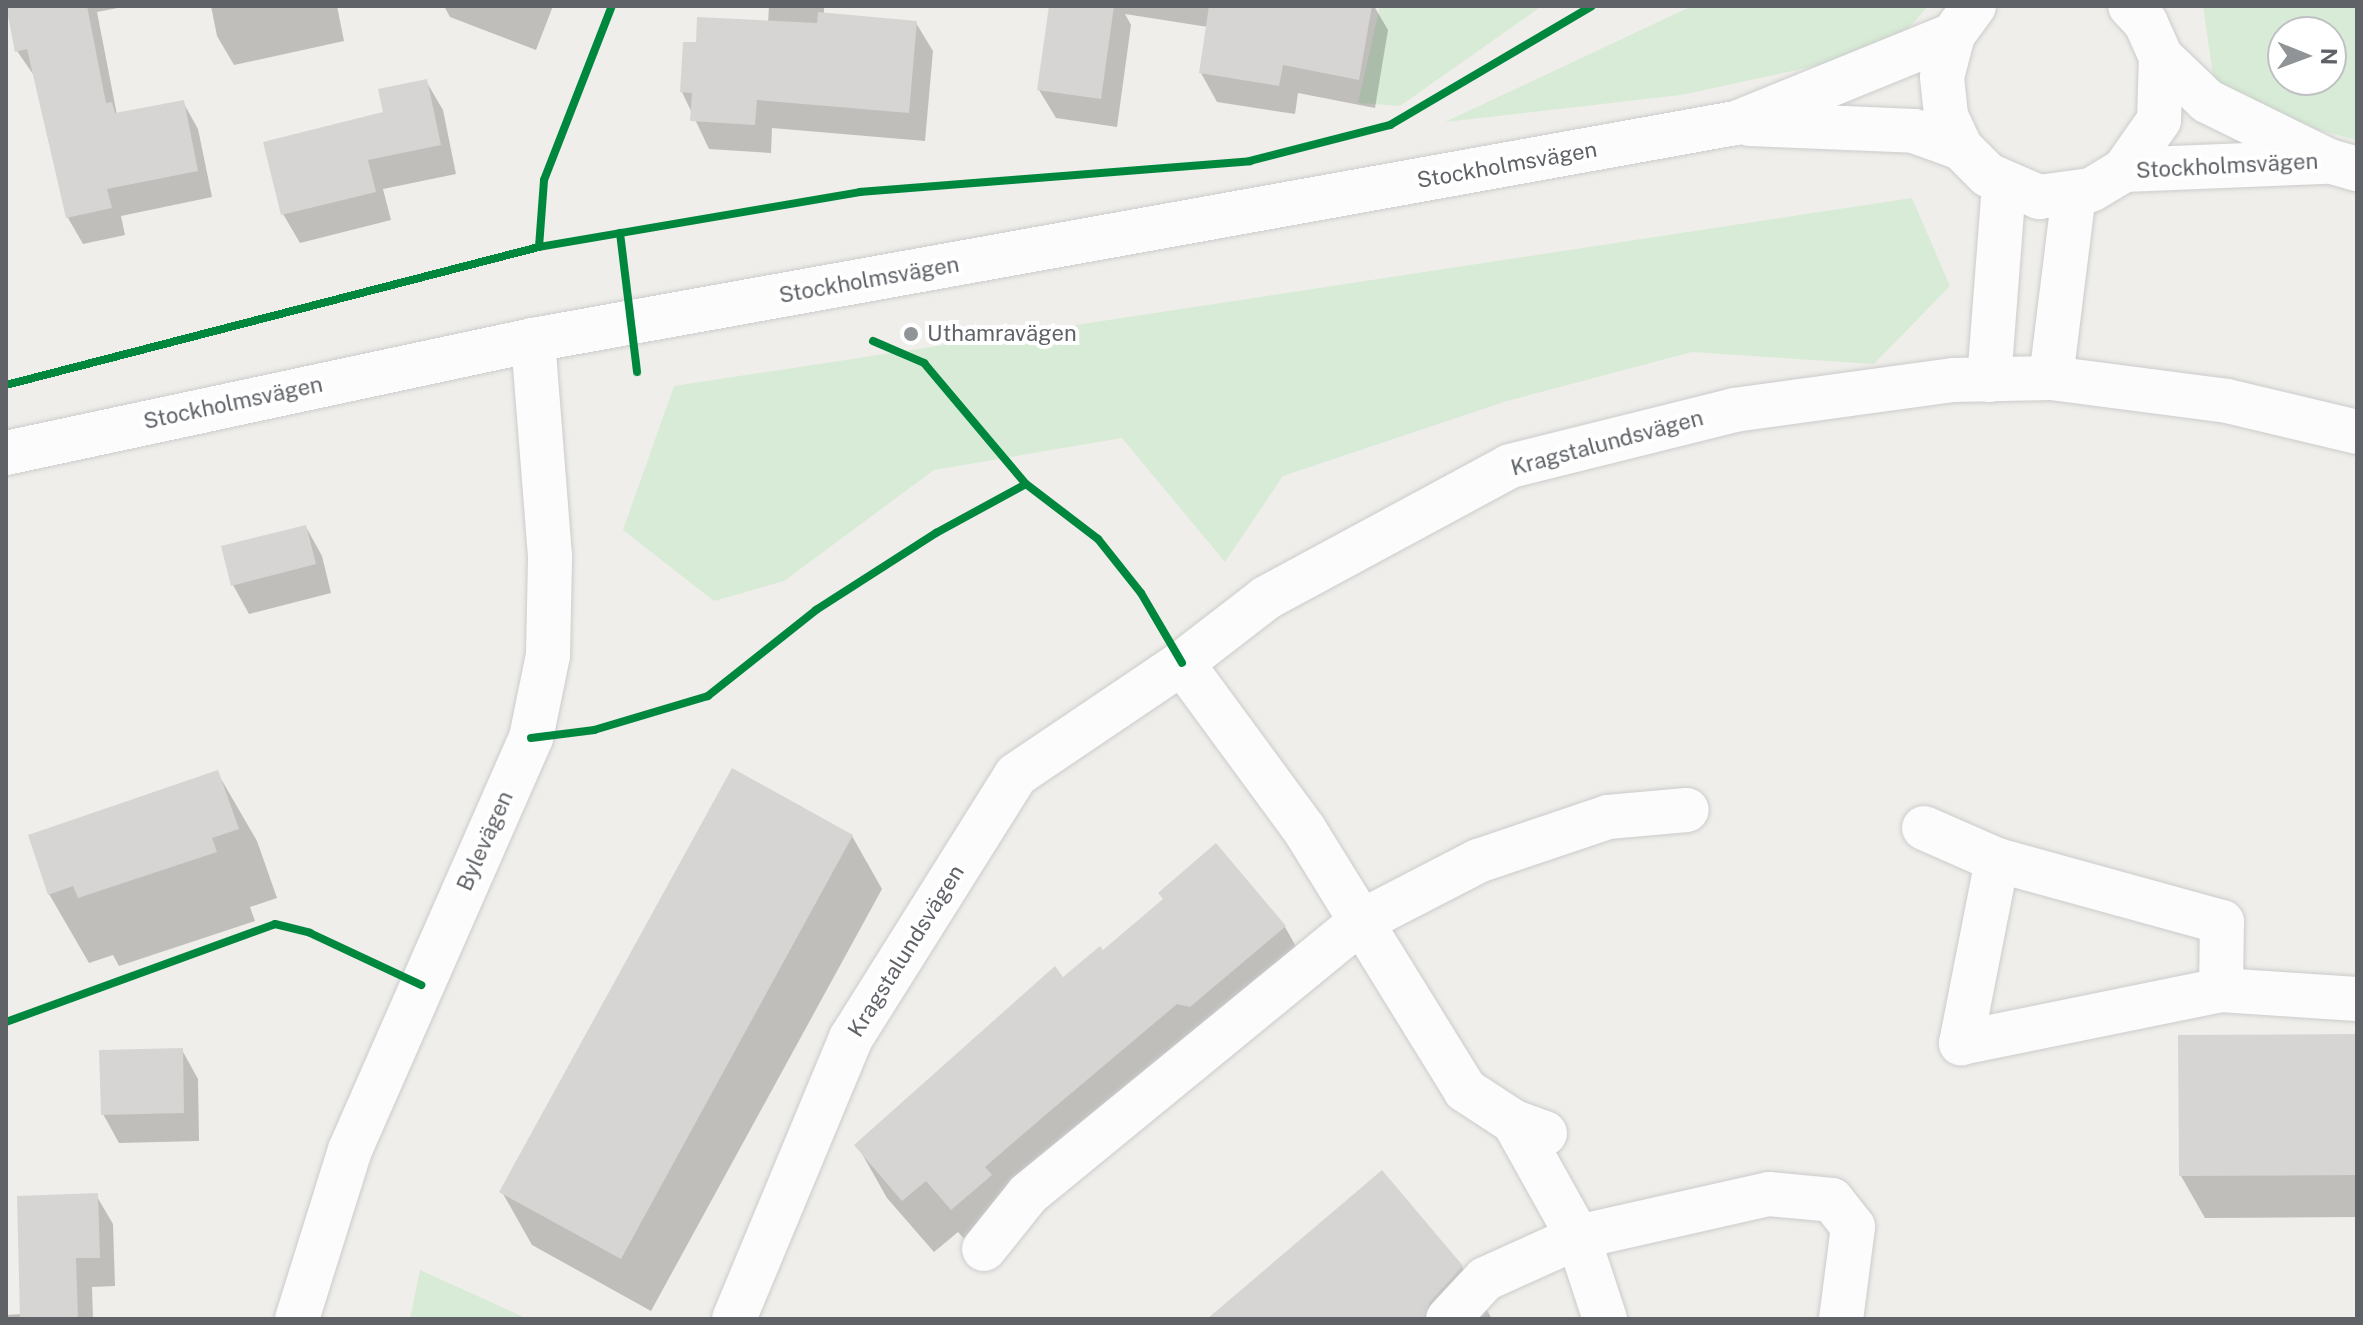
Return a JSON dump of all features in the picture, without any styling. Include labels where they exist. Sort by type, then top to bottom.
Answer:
[{"type":"street","points":[[1963,21],[1942,77],[1946,116],[1961,148],[2004,186],[2039,197],[2074,194],[2124,170],[2159,120],[2161,57],[2146,23],[2130,6]]},
{"type":"street","name":"Stockholmsvägen","points":[[1736,123],[1963,21]]},
{"type":"street","name":"Stockholmsvägen","points":[[2161,57],[2207,101],[2343,165]]},
{"type":"street","name":"Stockholmsvägen","points":[[6,453],[533,340],[1736,123],[1914,131],[1961,148]]},
{"type":"street","name":"Stockholmsvägen","points":[[2124,170],[2343,165]]},
{"type":"street","points":[[1989,380],[2004,186]]},
{"type":"street","points":[[2051,378],[2074,194]]},
{"type":"street","name":"Bylevägen","points":[[297,1319],[350,1150],[531,738],[548,655],[550,556],[533,340]]},
{"type":"street","name":"Kragstalundsvägen","points":[[734,1319],[851,1038],[1016,775],[1182,663],[1266,598],[1510,466],[1734,410],[1989,380],[2051,378],[2227,401],[2357,432]]},
{"type":"street","points":[[1182,663],[1304,829],[1465,1090],[1529,1128],[1578,1237],[1605,1319]]},
{"type":"street","points":[[984,1249],[1028,1194],[1362,921],[1493,856],[1608,817],[1687,810]]},
{"type":"street","points":[[1924,828],[1997,860],[2222,922],[2221,990]]},
{"type":"street","points":[[1997,860],[1961,1043],[2221,990],[2357,999]]},
{"type":"street","points":[[1448,1319],[1485,1279],[1578,1237],[1769,1194],[1832,1200],[1853,1227],[1841,1319]]},
{"type":"green space","points":[[1380,6],[1542,6],[1400,106],[1358,103]]},
{"type":"green space","points":[[1692,6],[1928,6],[1908,29],[1871,54],[1681,95],[1445,122]]},
{"type":"green space","points":[[2203,6],[2357,6],[2357,140],[2250,112],[2215,89]]},
{"type":"green space","points":[[1912,198],[1950,286],[1874,364],[1692,352],[1507,401],[1283,476],[1225,562],[1122,438],[934,470],[784,581],[714,601],[623,530],[674,386]]},
{"type":"green space","points":[[420,1270],[528,1319],[410,1319]]},
{"type":"building","points":[[6,6],[87,6],[106,103],[112,102],[115,113],[184,100],[198,171],[107,189],[112,208],[66,218],[27,49],[15,52]]},
{"type":"building","points":[[1049,6],[1114,6],[1101,99],[1037,90]]},
{"type":"building","points":[[1209,6],[1372,6],[1359,80],[1283,65],[1279,86],[1199,73]]},
{"type":"building","points":[[818,12],[917,21],[909,113],[757,100],[755,125],[690,121],[692,93],[680,92],[683,42],[696,42],[697,17],[817,23]]},
{"type":"building","points":[[427,79],[441,145],[368,160],[376,192],[281,215],[263,142],[383,112],[378,89]]},
{"type":"building","points":[[306,525],[316,564],[231,586],[221,546]]},
{"type":"building","points":[[732,768],[853,835],[621,1259],[499,1192]]},
{"type":"building","points":[[218,770],[239,829],[212,838],[217,852],[78,898],[73,886],[48,895],[28,835]]},
{"type":"building","points":[[1216,843],[1286,926],[1190,1007],[1177,1004],[1043,1117],[985,1167],[992,1175],[951,1210],[926,1181],[902,1201],[854,1145],[1055,966],[1063,977],[1100,946],[1103,950],[1163,899],[1158,893]]},
{"type":"building","points":[[2357,1034],[2357,1175],[2179,1176],[2178,1035]]},
{"type":"building","points":[[183,1048],[184,1113],[101,1115],[99,1050]]},
{"type":"building","points":[[1382,1170],[1463,1266],[1430,1302],[1424,1319],[1207,1319]]},
{"type":"building","points":[[98,1193],[100,1258],[76,1258],[78,1319],[20,1319],[17,1196]]},
{"type":"cycle path","points":[[539,247],[544,180],[612,6]]},
{"type":"cycle path","points":[[6,385],[539,247],[860,192],[1250,161],[1390,125],[1592,6]]},
{"type":"cycle path","points":[[620,233],[637,372]]},
{"type":"cycle path","points":[[873,341],[924,363],[1026,484]]},
{"type":"cycle path","points":[[531,738],[594,730],[708,696],[816,610],[936,533],[1026,484],[1098,539],[1141,593],[1182,663]]},
{"type":"cycle path","points":[[6,1022],[275,924],[310,933],[421,985]]},
{"type":"place","name":"Uthamravägen","points":[[911,334]]}]
